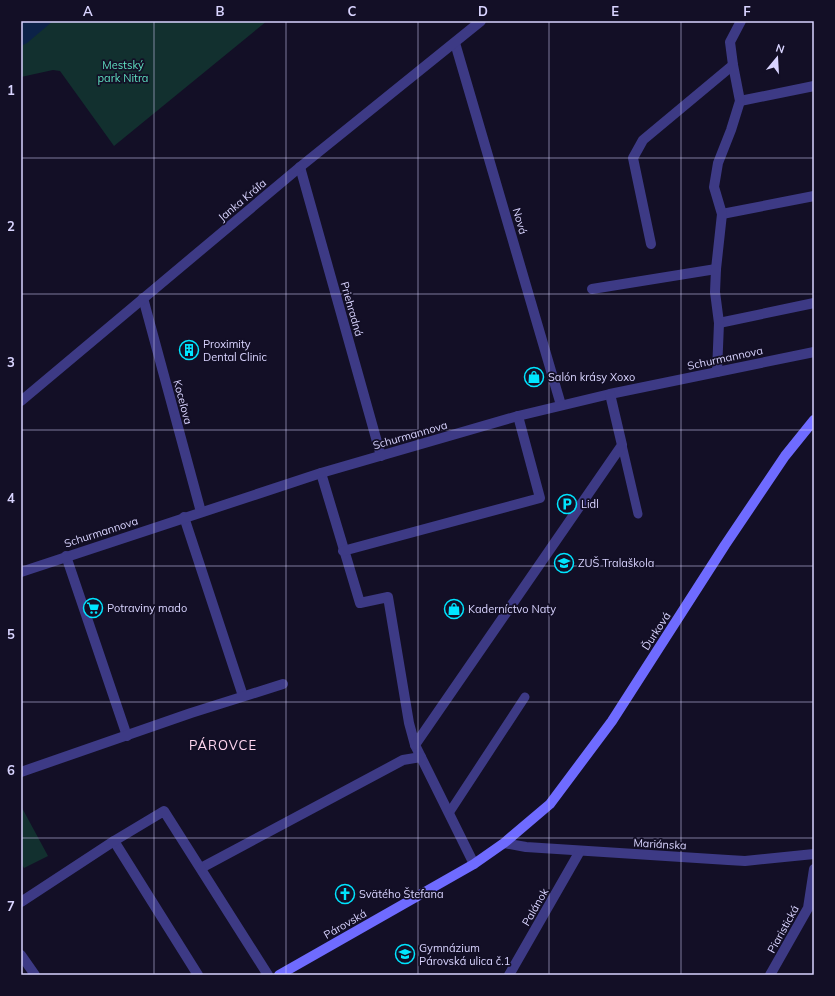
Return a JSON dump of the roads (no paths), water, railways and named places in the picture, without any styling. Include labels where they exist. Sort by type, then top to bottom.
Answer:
[{"type":"street","name":"Janka Kráľa","points":[[21,401],[142,298],[482,21]]},
{"type":"street","points":[[717,372],[719,323],[715,292],[722,214],[714,187],[718,162],[731,130],[740,101],[730,42],[741,21]]},
{"type":"street","name":"Nová","points":[[455,43],[561,405]]},
{"type":"street","points":[[651,244],[633,158],[643,140],[733,65]]},
{"type":"street","points":[[740,101],[814,86]]},
{"type":"street","name":"Priehradná","points":[[300,168],[381,456]]},
{"type":"street","points":[[722,214],[814,196]]},
{"type":"street","points":[[592,289],[716,269]]},
{"type":"street","name":"Koceľova","points":[[142,298],[201,512]]},
{"type":"street","points":[[719,323],[814,303]]},
{"type":"street","name":"Schurmannova","points":[[21,572],[321,473],[518,416],[610,394],[814,352]]},
{"type":"street","points":[[415,745],[622,445],[610,394]]},
{"type":"street","points":[[344,551],[540,498],[518,416]]},
{"type":"street","name":"Ďurková","points":[[504,843],[550,804],[612,721],[729,539],[785,456],[814,420]]},
{"type":"street","points":[[321,473],[360,603],[388,597],[409,723],[415,745],[474,864]]},
{"type":"street","points":[[184,517],[243,696]]},
{"type":"street","points":[[66,556],[127,736]]},
{"type":"street","points":[[21,772],[243,696],[283,684]]},
{"type":"street","points":[[201,868],[403,760],[421,757]]},
{"type":"street","points":[[21,902],[114,841],[164,811],[268,975]]},
{"type":"street","points":[[114,841],[198,975]]},
{"type":"street","name":"Mariánska","points":[[504,843],[526,847],[580,851],[734,860],[814,854]]},
{"type":"street","name":"Párovská","points":[[279,975],[474,864],[504,843]]},
{"type":"street","name":"Palánok","points":[[509,975],[580,851]]},
{"type":"street","name":"Piaristická","points":[[770,975],[808,908],[814,869]]},
{"type":"street","points":[[21,955],[35,975]]},
{"type":"lane","points":[[622,445],[638,514]]},
{"type":"lane","points":[[449,813],[525,697]]},
{"type":"water","points":[[21,21],[53,21],[27,43],[21,46]]},
{"type":"place","name":"Proximity Dental Clinic","points":[[189,350]]},
{"type":"place","name":"Salón krásy Xoxo","points":[[534,377]]},
{"type":"place","name":"Lidl","points":[[567,504]]},
{"type":"place","name":"ZUŠ Tralaškola","points":[[564,563]]},
{"type":"place","name":"Potraviny mado","points":[[93,608]]},
{"type":"place","name":"Kaderníctvo Naty","points":[[454,609]]},
{"type":"place","name":"Svätého Štefana","points":[[345,894]]},
{"type":"place","name":"Gymnázium Párovská ulica č.1","points":[[405,954]]},
{"type":"district","name":"PÁROVCE","points":[[223,745]]},
{"type":"park label","name":"Mestský park Nitra","points":[[123,71]]}]
